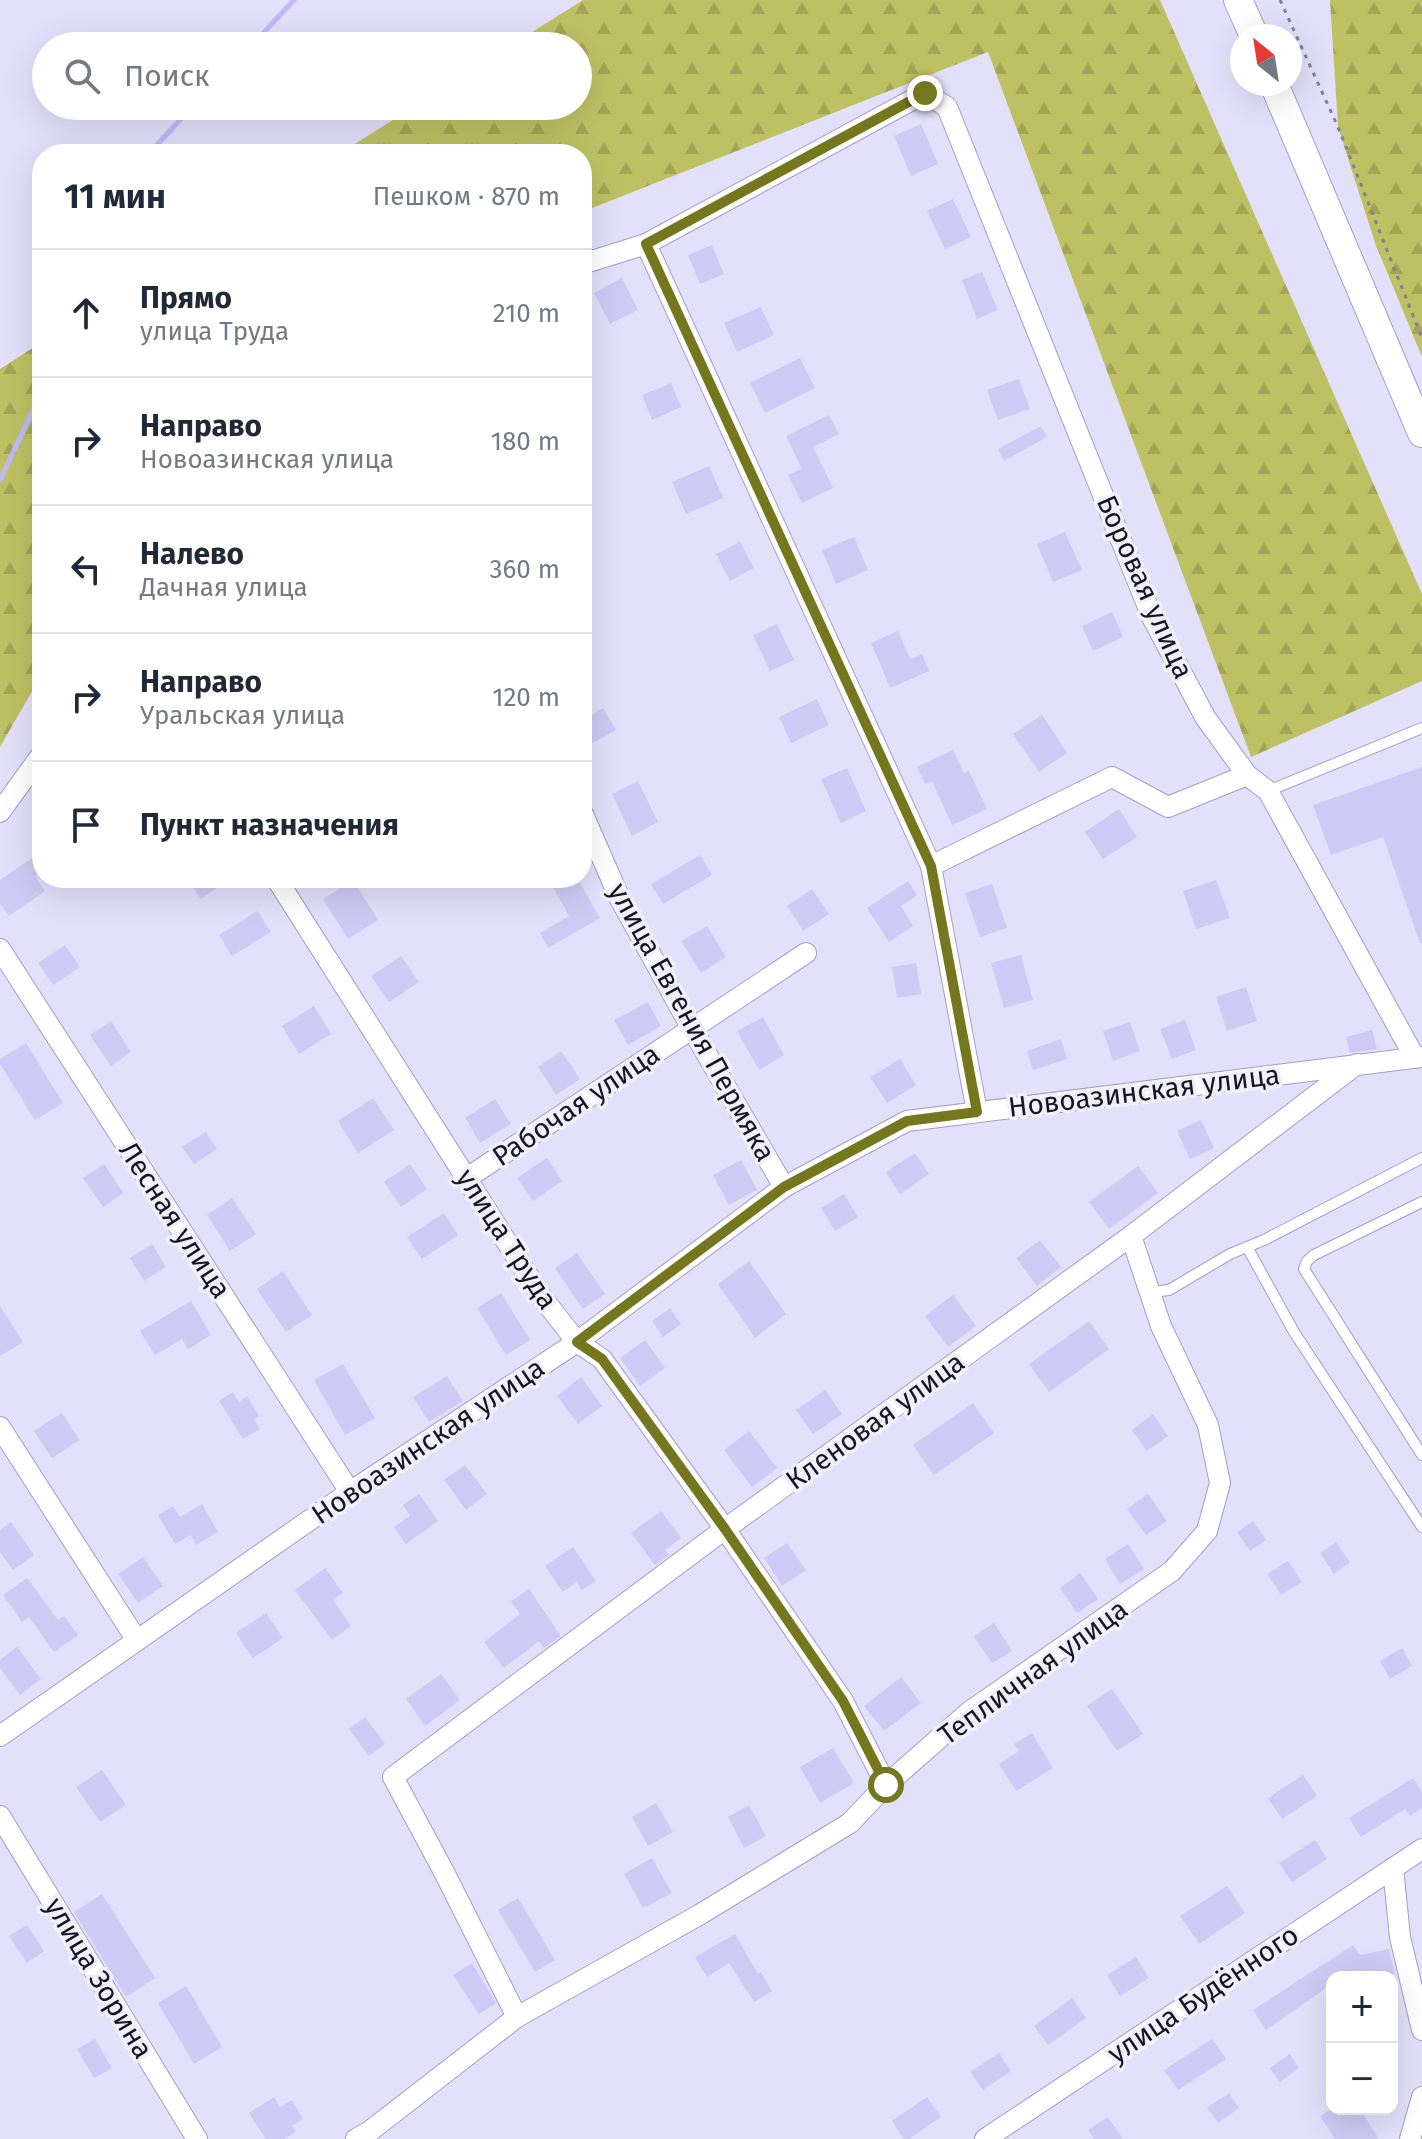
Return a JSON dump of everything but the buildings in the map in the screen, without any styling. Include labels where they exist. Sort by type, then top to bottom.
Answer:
[{"type":"street","points":[[1238,0],[1249,24]]},
{"type":"street","name":"Боровая улица","points":[[646,244],[925,93],[947,107],[1152,617],[1205,717],[1247,775],[1268,791],[1418,1058]]},
{"type":"street","points":[[1279,96],[1422,433]]},
{"type":"street","points":[[592,261],[646,244],[931,866],[977,1112]]},
{"type":"street","points":[[0,812],[32,768]]},
{"type":"street","points":[[931,866],[1112,777],[1168,807],[1247,775]]},
{"type":"street","name":"улица Евгения Пермяка","points":[[592,835],[620,899],[784,1187]]},
{"type":"street","name":"улица Труда","points":[[282,888],[541,1296],[577,1342],[602,1359],[725,1529],[843,1701],[886,1785]]},
{"type":"street","name":"Лесная улица","points":[[0,949],[350,1492]]},
{"type":"street","name":"Рабочая улица","points":[[467,1178],[806,953]]},
{"type":"street","name":"Новоазинская улица","points":[[0,1736],[350,1492],[577,1342],[784,1187],[907,1121],[1418,1058]]},
{"type":"street","name":"Кленовая улица","points":[[517,2017],[393,1777],[725,1529],[1131,1236],[1357,1064]]},
{"type":"street","name":"Тепличная улица","points":[[356,2139],[517,2017],[699,1915],[850,1823],[886,1785],[969,1712],[1172,1571],[1207,1531],[1220,1483],[1208,1425],[1161,1326],[1131,1236]]},
{"type":"street","points":[[0,1427],[136,1639]]},
{"type":"street","name":"улица Зорина","points":[[0,1816],[197,2139]]},
{"type":"street","name":"улица Будённого","points":[[985,2139],[1422,1849]]},
{"type":"street","points":[[1393,1868],[1400,1937],[1422,2030]]},
{"type":"street","points":[[1410,2139],[1422,2097]]},
{"type":"lane","points":[[1268,791],[1422,728]]},
{"type":"lane","points":[[1150,1292],[1169,1290],[1208,1266],[1422,1158]]},
{"type":"lane","points":[[1422,1202],[1314,1255],[1304,1269],[1422,1455]]},
{"type":"lane","points":[[1247,1247],[1294,1332],[1422,1527]]},
{"type":"path","points":[[1280,0],[1338,127],[1422,338]]},
{"type":"green space","points":[[583,0],[1160,0],[1422,594],[1422,681],[1251,757],[988,52],[592,208],[592,144],[355,144],[393,120],[592,120],[592,32],[532,32]]},
{"type":"green space","points":[[1330,0],[1422,0],[1422,357],[1375,243],[1338,127]]},
{"type":"green space","points":[[32,348],[32,691],[0,747],[0,369]]},
{"type":"waterway","points":[[264,32],[294,0]]},
{"type":"waterway","points":[[158,144],[180,120]]},
{"type":"waterway","points":[[0,480],[32,412]]},
{"type":"route","points":[[886,1785],[843,1701],[725,1529],[602,1359],[577,1342],[784,1187],[907,1121],[977,1112],[931,866],[646,244],[925,93]]}]
